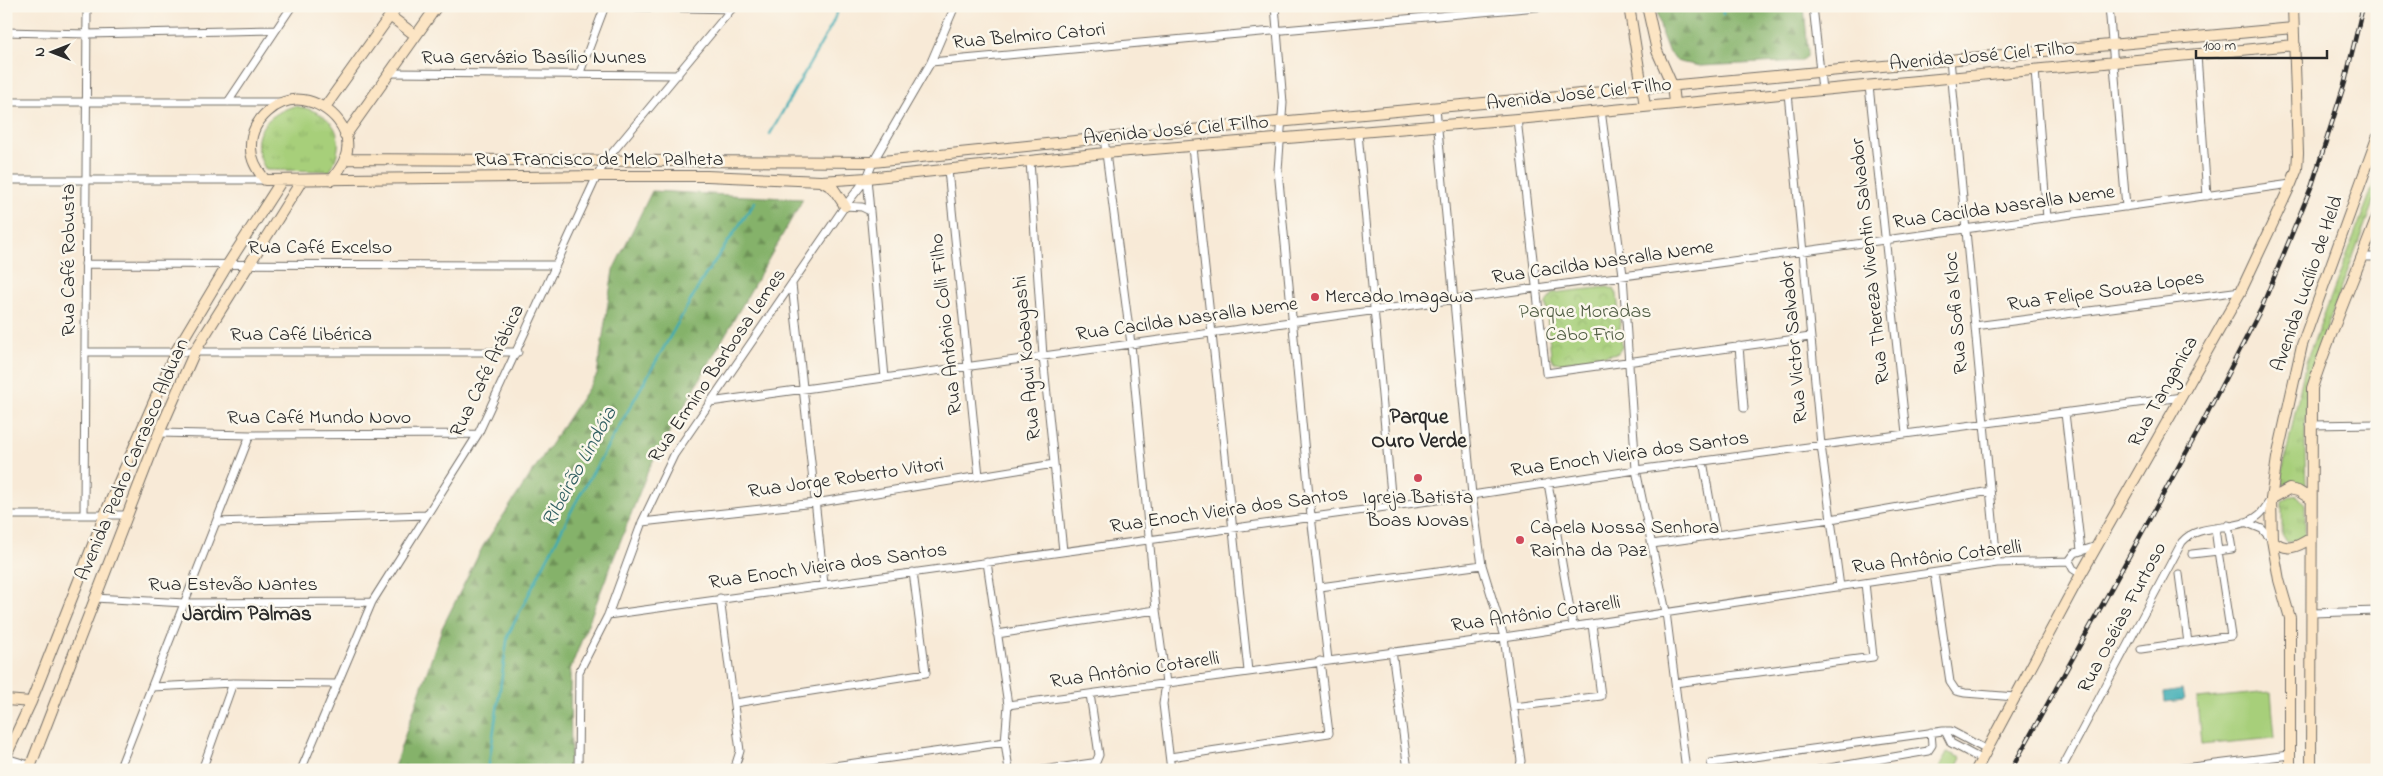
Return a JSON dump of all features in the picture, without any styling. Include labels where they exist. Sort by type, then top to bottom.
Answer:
[{"type":"street","name":"Rua Café Robusta","points":[[84,514],[87,6]]},
{"type":"street","points":[[228,102],[292,6]]},
{"type":"street","points":[[325,107],[397,6]]},
{"type":"street","points":[[345,136],[437,6]]},
{"type":"street","points":[[579,75],[605,6],[733,7]]},
{"type":"street","name":"Rua Ermino Barbosa Lemes","points":[[578,770],[579,672],[608,615],[642,522],[674,456],[845,206],[867,178],[873,162],[931,62],[955,6]]},
{"type":"street","points":[[1275,6],[1283,121],[1278,170],[1291,322],[1328,660]]},
{"type":"street","name":"Rua Belmiro Catori","points":[[931,62],[1548,6]]},
{"type":"street","points":[[1629,6],[1645,106]]},
{"type":"street","points":[[1647,6],[1657,51],[1672,85],[1674,103]]},
{"type":"street","points":[[1813,6],[1822,90]]},
{"type":"street","points":[[2109,6],[2126,207]]},
{"type":"street","name":"Rua Tanganica","points":[[1976,770],[2096,546],[2241,290],[2292,184],[2298,153],[2293,6]]},
{"type":"street","name":"Rua Café Arábica","points":[[301,770],[372,602],[478,434],[518,352],[555,265],[597,176],[607,160],[733,7]]},
{"type":"street","points":[[390,16],[415,35]]},
{"type":"street","name":"Avenida José Ciel Filho","points":[[873,162],[1283,121],[2293,28]]},
{"type":"street","points":[[6,32],[87,34],[275,30]]},
{"type":"street","name":"Avenida José Ciel Filho","points":[[867,178],[1105,153],[1281,140],[1517,119],[2295,46]]},
{"type":"street","points":[[2197,55],[2207,196]]},
{"type":"street","name":"Rua Sofia Kloc","points":[[1950,59],[1997,563]]},
{"type":"street","points":[[2035,70],[2046,218]]},
{"type":"street","name":"Rua Gervázio Basílio Nunes","points":[[388,73],[678,75]]},
{"type":"street","name":"Rua Thereza Viventin Salvador","points":[[1869,86],[1906,433]]},
{"type":"street","name":"Rua Victor Salvador","points":[[1788,93],[1821,445],[1840,587]]},
{"type":"street","points":[[6,102],[281,102],[302,100],[325,107],[342,123],[347,143],[345,160],[332,180],[6,180]]},
{"type":"street","points":[[265,180],[255,166],[251,145],[254,130],[265,113],[281,102]]},
{"type":"street","points":[[1436,108],[1472,495],[1482,565],[1504,637],[1521,761],[1519,770]]},
{"type":"street","points":[[1601,110],[1623,275],[1636,470],[1666,612],[1686,770]]},
{"type":"street","points":[[1517,119],[1546,373],[1630,360],[1810,337]]},
{"type":"street","points":[[1358,133],[1392,505]]},
{"type":"street","points":[[1104,138],[1130,344],[1156,610],[1166,684],[1163,704],[1171,770]]},
{"type":"street","name":"Avenida Lucílio de Held","points":[[2290,770],[2290,618],[2278,580],[2272,540],[2271,499],[2277,458],[2302,345],[2377,138]]},
{"type":"street","points":[[1192,147],[1231,527],[1248,671]]},
{"type":"street","name":"Rua Francisco de Melo Palheta","points":[[345,160],[873,162]]},
{"type":"street","name":"Rua Agui Kobayashi","points":[[1030,161],[1043,356],[1063,551]]},
{"type":"street","name":"Rua Antônio Colli Filho","points":[[948,170],[979,476]]},
{"type":"street","name":"Rua Francisco de Melo Palheta","points":[[332,180],[597,176],[706,176],[822,181],[867,178]]},
{"type":"street","points":[[867,178],[885,378]]},
{"type":"street","name":"Avenida Pedro Carrasco Alduan","points":[[6,757],[31,702],[105,514],[176,351],[228,264],[282,180]]},
{"type":"street","name":"Avenida Pedro Carrasco Alduan","points":[[29,768],[159,433],[195,351],[302,180]]},
{"type":"street","points":[[822,181],[833,188],[845,206],[862,207],[870,211]]},
{"type":"street","name":"Rua Cacilda Nasralla Neme","points":[[710,402],[2292,184]]},
{"type":"street","name":"Avenida Lucílio de Held","points":[[2311,770],[2310,425],[2312,388],[2325,346],[2377,217]]},
{"type":"street","points":[[2362,257],[2377,257]]},
{"type":"street","name":"Rua Café Excelso","points":[[85,264],[555,265]]},
{"type":"street","points":[[792,284],[805,389],[824,584]]},
{"type":"street","name":"Rua Felipe Souza Lopes","points":[[1975,326],[2241,290]]},
{"type":"street","points":[[1739,346],[1744,408]]},
{"type":"street","name":"Rua Café Libérica","points":[[85,352],[518,352]]},
{"type":"street","name":"Rua Enoch Vieira dos Santos","points":[[608,615],[1472,495],[1636,470],[2182,396]]},
{"type":"street","points":[[2065,413],[2081,550]]},
{"type":"street","points":[[2310,425],[2377,424]]},
{"type":"street","name":"Rua Café Mundo Novo","points":[[159,433],[250,435],[478,434]]},
{"type":"street","points":[[119,770],[250,435]]},
{"type":"street","points":[[1704,461],[1716,535]]},
{"type":"street","name":"Rua Jorge Roberto Vitori","points":[[642,522],[815,503],[1054,464]]},
{"type":"street","points":[[1548,483],[1573,626]]},
{"type":"street","points":[[2271,499],[2289,489],[2298,491],[2311,499]]},
{"type":"street","points":[[1652,544],[1830,519],[1990,491]]},
{"type":"street","name":"Rua Oséias Furtoso","points":[[2061,770],[2182,542],[2193,533],[2245,522],[2259,516],[2271,499]]},
{"type":"street","points":[[6,515],[128,515]]},
{"type":"street","points":[[216,522],[426,515]]},
{"type":"street","points":[[2245,522],[2262,529],[2281,548],[2300,546],[2311,538]]},
{"type":"street","points":[[2192,554],[2232,549],[2228,525]]},
{"type":"street","points":[[2141,648],[2230,636],[2215,528]]},
{"type":"street","points":[[2081,574],[2073,569],[2069,561],[2081,550],[2096,546]]},
{"type":"street","name":"Rua Antônio Cotarelli","points":[[1008,705],[1504,637],[1997,563],[2069,561]]},
{"type":"street","points":[[987,562],[1008,705],[1005,742],[1010,770]]},
{"type":"street","points":[[1320,587],[1482,565]]},
{"type":"street","points":[[735,703],[926,673],[913,572]]},
{"type":"street","points":[[1934,573],[1950,682],[1956,691],[2015,697]]},
{"type":"street","points":[[2179,574],[2188,642]]},
{"type":"street","points":[[1675,683],[1873,657],[1865,583]]},
{"type":"street","name":"Rua Estevão Nantes","points":[[94,598],[185,603],[372,602]]},
{"type":"street","points":[[720,598],[740,751],[734,770]]},
{"type":"street","points":[[997,634],[1156,610]]},
{"type":"street","points":[[2312,613],[2377,611]]},
{"type":"street","points":[[1514,707],[1601,696],[1592,624]]},
{"type":"street","points":[[1392,651],[1408,770]]},
{"type":"street","points":[[1170,758],[1329,733],[1320,661]]},
{"type":"street","points":[[152,687],[233,683],[336,684]]},
{"type":"street","points":[[202,770],[233,683]]},
{"type":"street","points":[[1043,770],[1092,763],[1098,759],[1090,694]]},
{"type":"street","points":[[6,700],[31,702]]},
{"type":"street","points":[[1711,763],[1945,731],[1971,740],[1987,750]]},
{"type":"street","points":[[1945,731],[1951,743],[1981,760]]},
{"type":"street","points":[[1818,770],[1928,751],[1932,745],[1930,732]]},
{"type":"street","points":[[805,770],[1005,742]]},
{"type":"street","points":[[2166,770],[2290,755]]},
{"type":"street","points":[[6,757],[29,768]]},
{"type":"green space","points":[[1656,6],[1804,6],[1808,53],[1802,61],[1701,66],[1679,62],[1669,53],[1662,35]]},
{"type":"green space","points":[[294,106],[318,113],[334,127],[338,146],[336,158],[330,171],[266,170],[260,159],[258,148],[261,130],[273,116]]},
{"type":"green space","points":[[2377,176],[2377,192],[2314,362],[2308,393],[2306,423],[2306,486],[2292,482],[2283,485],[2282,473],[2306,362]]},
{"type":"green space","points":[[652,191],[803,199],[649,468],[570,670],[571,770],[393,770],[442,628],[483,546],[597,375],[613,270]]},
{"type":"green space","name":"Parque Moradas Cabo Frio","points":[[1607,287],[1614,289],[1617,294],[1622,347],[1618,353],[1560,363],[1554,362],[1551,357],[1546,303],[1552,293]]},
{"type":"green space","points":[[2296,494],[2305,504],[2305,535],[2301,542],[2287,542],[2282,534],[2282,502]]},
{"type":"green space","points":[[2271,692],[2275,738],[2201,745],[2197,699]]},
{"type":"green space","points":[[1947,752],[1961,758],[1955,770],[1938,770]]},
{"type":"water","points":[[2182,690],[2184,700],[2165,702],[2164,693]]},
{"type":"waterway","name":"Ribeirão Lindóia","points":[[770,134],[831,26],[840,6]]},
{"type":"waterway","points":[[1723,6],[1723,14]]},
{"type":"waterway","name":"Ribeirão Lindóia","points":[[488,770],[508,635],[576,502],[704,277],[755,202]]},
{"type":"railway","points":[[2011,770],[2197,433],[2261,309],[2312,185],[2345,82],[2363,6]]},
{"type":"place","name":"Mercado Imagawa","points":[[1315,297]]},
{"type":"place","name":"Igreja Batista Boas Novas","points":[[1418,478]]},
{"type":"place","name":"Capela Nossa Senhora Rainha da Paz","points":[[1520,540]]},
{"type":"district","name":"Parque Ouro Verde","points":[[1419,430]]},
{"type":"district","name":"Jardim Palmas","points":[[247,615]]}]
